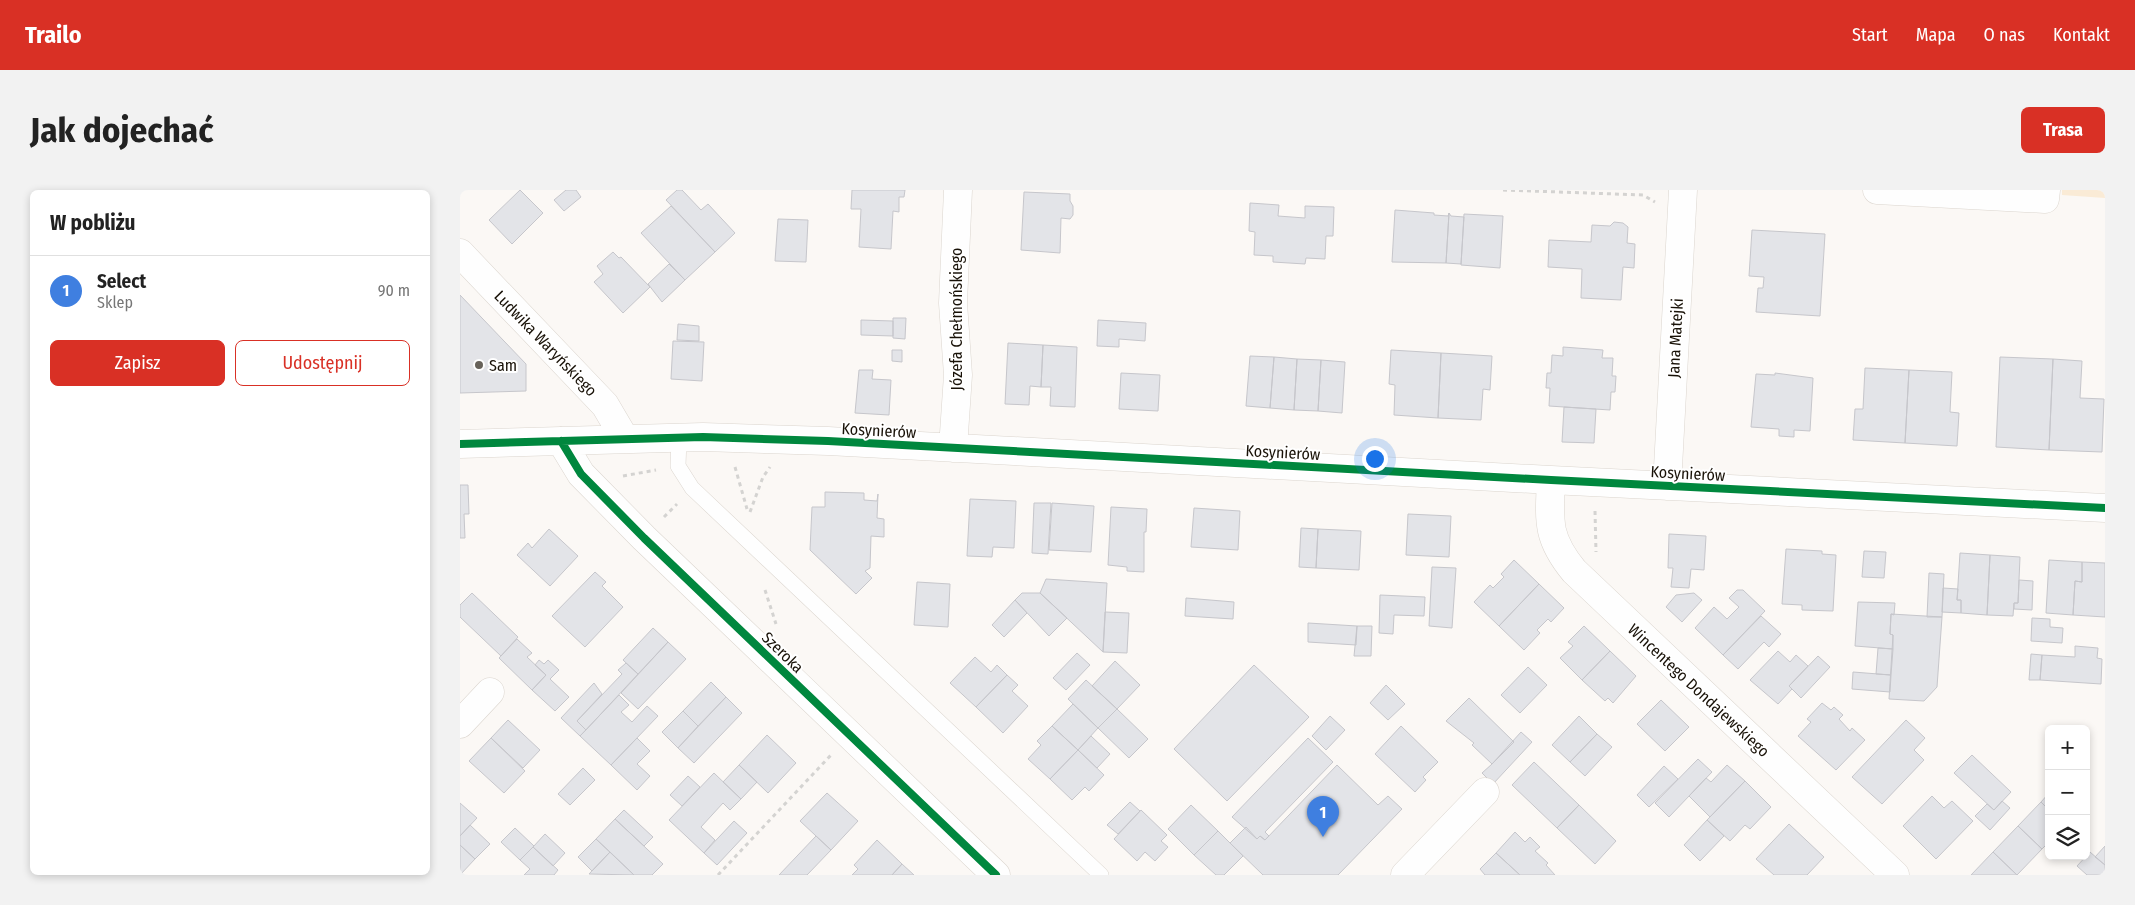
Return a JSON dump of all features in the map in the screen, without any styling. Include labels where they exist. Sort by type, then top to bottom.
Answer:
[{"type":"street","name":"Józefa Chełmońskiego","points":[[953,448],[958,375],[953,303],[958,190]]},
{"type":"street","name":"Jana Matejki","points":[[1667,486],[1682,190]]},
{"type":"street","points":[[1877,190],[2045,199],[2046,190]]},
{"type":"street","name":"Ludwika Waryńskiego","points":[[460,253],[605,405],[625,439]]},
{"type":"street","name":"Kosynierów","points":[[460,444],[678,438],[828,441],[2105,508]]},
{"type":"street","name":"Szeroka","points":[[560,441],[581,474],[644,538],[996,875]]},
{"type":"street","name":"Wincentego Dondajewskiego","points":[[1551,480],[1552,536],[1560,555],[1574,571],[1895,875]]},
{"type":"street","points":[[460,724],[490,692]]},
{"type":"street","points":[[1405,875],[1485,792]]},
{"type":"lane","points":[[678,438],[678,466],[692,488],[1100,875]]},
{"type":"path","points":[[1504,190],[1643,195],[1659,204]]},
{"type":"path","points":[[749,517],[760,484],[772,463]]},
{"type":"path","points":[[581,474],[618,477],[678,466]]},
{"type":"path","points":[[718,875],[850,735]]},
{"type":"shaded area","points":[[2062,190],[2105,190],[2105,198],[2062,195]]},
{"type":"building","points":[[520,190],[543,213],[512,244],[489,220]]},
{"type":"building","points":[[566,190],[576,190],[581,197],[564,211],[554,200]]},
{"type":"building","points":[[677,190],[682,190],[701,210],[708,204],[735,233],[715,252],[666,200]]},
{"type":"building","points":[[852,190],[905,190],[904,197],[899,197],[899,212],[893,211],[891,249],[859,247],[861,209],[851,209]]},
{"type":"building","points":[[1024,192],[1070,194],[1073,215],[1070,219],[1061,218],[1060,253],[1021,250]]},
{"type":"building","points":[[1250,203],[1279,205],[1278,216],[1305,218],[1305,206],[1334,207],[1333,236],[1326,236],[1325,259],[1306,258],[1305,264],[1273,262],[1273,256],[1254,255],[1255,232],[1249,231]]},
{"type":"building","points":[[671,206],[715,252],[685,280],[641,233]]},
{"type":"building","points":[[1395,210],[1448,216],[1449,213],[1446,263],[1392,262]]},
{"type":"building","points":[[1449,213],[1451,216],[1464,217],[1461,264],[1446,263]]},
{"type":"building","points":[[1464,214],[1503,216],[1500,268],[1461,265]]},
{"type":"building","points":[[778,219],[808,220],[806,262],[775,261]]},
{"type":"building","points":[[1614,222],[1623,223],[1628,227],[1627,243],[1635,244],[1634,268],[1623,267],[1621,300],[1581,298],[1582,269],[1548,267],[1549,240],[1591,242],[1592,225],[1610,226]]},
{"type":"building","points":[[1752,230],[1825,234],[1820,316],[1756,312],[1758,288],[1763,288],[1764,277],[1749,276]]},
{"type":"building","points":[[613,252],[619,258],[621,257],[650,287],[623,313],[594,282],[603,274],[597,266]]},
{"type":"building","points":[[669,264],[685,280],[662,302],[648,284]]},
{"type":"building","points":[[460,295],[526,364],[526,391],[460,393]]},
{"type":"building","points":[[893,318],[906,318],[905,339],[893,338]]},
{"type":"building","points":[[861,320],[893,321],[893,336],[861,335]]},
{"type":"building","points":[[1098,320],[1146,323],[1145,341],[1119,339],[1119,347],[1097,346]]},
{"type":"building","points":[[678,324],[699,326],[699,341],[677,340]]},
{"type":"building","points":[[673,341],[704,342],[702,381],[671,379]]},
{"type":"building","points":[[1008,343],[1043,345],[1041,387],[1030,386],[1029,405],[1005,404]]},
{"type":"building","points":[[1043,345],[1077,347],[1075,407],[1050,406],[1051,387],[1041,387]]},
{"type":"building","points":[[1563,347],[1603,350],[1602,358],[1613,358],[1612,376],[1616,376],[1615,392],[1611,392],[1610,410],[1549,406],[1550,388],[1546,388],[1547,373],[1551,373],[1552,355],[1563,356]]},
{"type":"building","points":[[892,350],[902,350],[902,362],[892,361]]},
{"type":"building","points":[[1391,350],[1441,353],[1438,418],[1394,415],[1395,385],[1389,384]]},
{"type":"building","points":[[1441,353],[1492,356],[1490,390],[1483,389],[1481,420],[1438,418]]},
{"type":"building","points":[[1250,356],[1274,357],[1270,408],[1246,406]]},
{"type":"building","points":[[1274,357],[1297,359],[1294,410],[1270,408]]},
{"type":"building","points":[[2000,357],[2053,359],[2049,450],[1996,447]]},
{"type":"building","points":[[1297,359],[1321,360],[1318,411],[1294,410]]},
{"type":"building","points":[[2053,359],[2082,361],[2080,398],[2104,399],[2102,452],[2049,450]]},
{"type":"building","points":[[1321,360],[1345,362],[1342,413],[1318,411]]},
{"type":"building","points":[[1865,368],[1909,370],[1905,443],[1853,440],[1855,409],[1863,409]]},
{"type":"building","points":[[859,370],[873,370],[872,379],[891,380],[889,415],[855,413]]},
{"type":"building","points":[[1909,370],[1952,372],[1950,412],[1959,413],[1957,446],[1905,443]]},
{"type":"building","points":[[1121,373],[1160,375],[1158,411],[1119,409]]},
{"type":"building","points":[[1775,373],[1813,378],[1810,431],[1794,430],[1794,437],[1779,436],[1779,429],[1751,427],[1756,374],[1775,375]]},
{"type":"building","points":[[1564,407],[1596,409],[1594,443],[1562,442]]},
{"type":"building","points":[[460,485],[468,485],[469,514],[464,514],[465,538],[460,538]]},
{"type":"building","points":[[825,492],[864,493],[864,500],[877,501],[878,494],[877,518],[884,519],[884,537],[871,536],[870,568],[865,571],[872,578],[856,594],[810,550],[812,507],[825,507]]},
{"type":"building","points":[[970,499],[1016,501],[1014,548],[993,547],[992,557],[967,556]]},
{"type":"building","points":[[1034,503],[1051,503],[1048,554],[1032,553]]},
{"type":"building","points":[[1052,503],[1094,506],[1091,552],[1049,550]]},
{"type":"building","points":[[1111,507],[1147,509],[1146,532],[1144,532],[1144,572],[1127,571],[1127,567],[1108,565]]},
{"type":"building","points":[[1194,508],[1240,511],[1238,550],[1191,547]]},
{"type":"building","points":[[1408,514],[1451,516],[1449,557],[1406,555]]},
{"type":"building","points":[[1301,528],[1318,529],[1316,568],[1299,567]]},
{"type":"building","points":[[549,529],[578,556],[550,586],[517,555],[528,543],[532,548]]},
{"type":"building","points":[[1318,529],[1361,531],[1359,570],[1316,568]]},
{"type":"building","points":[[1669,534],[1706,536],[1704,570],[1691,569],[1689,588],[1671,587],[1673,568],[1668,568]]},
{"type":"building","points":[[1786,549],[1822,551],[1822,554],[1836,555],[1833,611],[1802,610],[1802,605],[1782,604]]},
{"type":"building","points":[[1864,551],[1886,552],[1884,578],[1862,577]]},
{"type":"building","points":[[1960,553],[1990,555],[1987,615],[1961,613],[1961,600],[1957,600]]},
{"type":"building","points":[[1990,555],[2020,557],[2018,603],[2014,603],[2013,616],[1987,615]]},
{"type":"building","points":[[1514,560],[1539,584],[1499,626],[1474,602],[1490,585],[1493,588],[1504,577],[1501,574]]},
{"type":"building","points":[[2049,560],[2082,562],[2082,582],[2075,581],[2073,615],[2046,613]]},
{"type":"building","points":[[2082,562],[2105,563],[2105,617],[2073,615],[2075,581],[2082,582]]},
{"type":"building","points":[[1432,567],[1456,568],[1452,628],[1429,626]]},
{"type":"building","points":[[595,572],[606,582],[602,586],[623,607],[585,647],[552,616]]},
{"type":"building","points":[[1929,573],[1944,574],[1942,617],[1927,617]]},
{"type":"building","points":[[1046,579],[1107,583],[1103,652],[1040,593]]},
{"type":"building","points":[[2019,580],[2033,581],[2032,610],[2014,609],[2014,603],[2018,603]]},
{"type":"building","points":[[917,582],[950,584],[948,627],[914,625]]},
{"type":"building","points":[[1539,584],[1564,608],[1551,622],[1548,619],[1537,630],[1540,633],[1524,650],[1499,626]]},
{"type":"building","points":[[1943,588],[1958,589],[1957,600],[1961,600],[1961,613],[1942,612]]},
{"type":"building","points":[[1737,590],[1743,590],[1765,611],[1723,655],[1695,628],[1714,607],[1727,619],[1739,607],[1729,598]]},
{"type":"building","points":[[472,593],[518,637],[501,656],[460,617],[460,605]]},
{"type":"building","points":[[1022,593],[1040,593],[1067,618],[1049,636],[1015,600]]},
{"type":"building","points":[[1694,593],[1702,600],[1682,622],[1666,607],[1676,595]]},
{"type":"building","points":[[1380,595],[1425,597],[1424,616],[1394,615],[1393,634],[1379,633]]},
{"type":"building","points":[[1186,598],[1234,602],[1233,619],[1185,616]]},
{"type":"building","points":[[1015,600],[1027,613],[1004,637],[992,625]]},
{"type":"building","points":[[1858,602],[1895,603],[1894,615],[1891,614],[1890,634],[1893,635],[1893,649],[1855,646]]},
{"type":"building","points":[[1105,612],[1129,613],[1127,653],[1103,652]]},
{"type":"building","points":[[1891,614],[1942,617],[1937,687],[1924,701],[1889,699],[1893,635],[1890,634]]},
{"type":"building","points":[[1761,616],[1781,634],[1769,647],[1764,642],[1738,669],[1723,655]]},
{"type":"building","points":[[2032,618],[2050,619],[2050,627],[2063,628],[2062,643],[2031,641]]},
{"type":"building","points":[[1308,623],[1357,626],[1356,645],[1308,642]]},
{"type":"building","points":[[1357,626],[1372,626],[1371,656],[1354,656]]},
{"type":"building","points":[[1584,626],[1610,651],[1582,680],[1560,658],[1573,646],[1568,642]]},
{"type":"building","points":[[653,628],[668,642],[638,674],[623,660]]},
{"type":"building","points":[[517,639],[532,653],[527,657],[546,675],[532,690],[499,658]]},
{"type":"building","points":[[668,642],[686,659],[638,709],[621,693]]},
{"type":"building","points":[[2075,646],[2098,648],[2097,658],[2102,659],[2101,684],[2040,680],[2042,655],[2075,657]]},
{"type":"building","points":[[1878,648],[1893,649],[1891,675],[1876,674]]},
{"type":"building","points":[[1610,651],[1636,676],[1613,703],[1608,698],[1605,701],[1582,680]]},
{"type":"building","points":[[1778,651],[1790,662],[1796,655],[1808,666],[1789,686],[1792,689],[1778,704],[1750,680]]},
{"type":"building","points":[[1077,653],[1090,665],[1066,690],[1053,678]]},
{"type":"building","points":[[2031,654],[2042,655],[2040,680],[2029,680]]},
{"type":"building","points":[[1818,656],[1830,667],[1801,698],[1789,686]]},
{"type":"building","points":[[975,657],[991,672],[997,665],[1007,675],[976,707],[950,683]]},
{"type":"building","points":[[539,660],[544,664],[548,660],[559,670],[550,679],[569,697],[555,711],[532,690],[546,675],[535,665]]},
{"type":"building","points":[[1115,661],[1140,685],[1117,709],[1092,686]]},
{"type":"building","points":[[626,663],[638,674],[586,730],[577,721],[622,674],[618,670]]},
{"type":"building","points":[[1254,665],[1309,717],[1227,801],[1174,749]]},
{"type":"building","points":[[1528,667],[1547,685],[1520,713],[1501,695]]},
{"type":"building","points":[[1853,672],[1891,675],[1890,692],[1852,689]]},
{"type":"building","points":[[1007,675],[1018,685],[1012,691],[1028,706],[1003,733],[976,707]]},
{"type":"building","points":[[1086,680],[1117,709],[1098,728],[1068,699]]},
{"type":"building","points":[[711,682],[726,697],[698,726],[683,711]]},
{"type":"building","points":[[594,683],[602,694],[577,721],[586,730],[580,736],[561,718]]},
{"type":"building","points":[[1386,685],[1405,704],[1388,720],[1370,703]]},
{"type":"building","points":[[619,695],[629,705],[621,712],[632,722],[647,706],[658,716],[611,765],[580,736]]},
{"type":"building","points":[[726,697],[742,713],[694,763],[678,748]]},
{"type":"building","points":[[1469,698],[1514,742],[1492,764],[1472,745],[1474,743],[1446,721]]},
{"type":"building","points":[[1661,700],[1689,727],[1665,751],[1637,724]]},
{"type":"building","points":[[1822,703],[1831,710],[1834,707],[1843,715],[1839,719],[1850,731],[1852,728],[1865,740],[1836,770],[1798,736],[1811,722],[1807,719]]},
{"type":"building","points":[[1073,704],[1098,728],[1078,750],[1052,726]]},
{"type":"building","points":[[1117,709],[1148,739],[1129,758],[1098,728]]},
{"type":"building","points":[[683,711],[698,726],[678,748],[662,732]]},
{"type":"building","points":[[1330,716],[1345,730],[1326,750],[1312,736]]},
{"type":"building","points":[[1579,716],[1597,734],[1570,762],[1552,745]]},
{"type":"building","points":[[508,720],[540,750],[523,768],[491,738]]},
{"type":"building","points":[[1906,720],[1925,738],[1914,750],[1924,760],[1882,804],[1852,777]]},
{"type":"building","points":[[1052,726],[1078,750],[1050,779],[1028,759],[1041,745],[1037,741]]},
{"type":"building","points":[[1401,726],[1438,762],[1423,777],[1426,780],[1415,792],[1375,754]]},
{"type":"building","points":[[1521,732],[1532,742],[1493,784],[1482,773]]},
{"type":"building","points":[[1597,734],[1612,747],[1585,776],[1570,762]]},
{"type":"building","points":[[767,735],[796,763],[768,793],[739,765]]},
{"type":"building","points":[[1091,736],[1110,754],[1097,768],[1078,750]]},
{"type":"building","points":[[491,738],[525,771],[504,793],[469,761]]},
{"type":"building","points":[[637,738],[650,751],[637,764],[650,776],[637,790],[611,765]]},
{"type":"building","points":[[1308,738],[1333,762],[1265,832],[1269,836],[1265,840],[1260,836],[1257,839],[1232,817]]},
{"type":"building","points":[[1078,750],[1104,775],[1089,791],[1085,787],[1072,800],[1050,779]]},
{"type":"building","points":[[1972,755],[2011,792],[1994,810],[1954,773]]},
{"type":"building","points":[[1698,759],[1712,772],[1669,817],[1655,803]]},
{"type":"building","points":[[1534,762],[1579,805],[1557,828],[1512,785]]},
{"type":"building","points":[[739,765],[757,782],[741,799],[723,782]]},
{"type":"building","points":[[1337,765],[1378,805],[1388,796],[1402,809],[1338,875],[1263,875],[1230,843],[1246,827],[1257,839],[1260,836],[1265,840]]},
{"type":"building","points":[[1727,765],[1745,781],[1710,817],[1689,796],[1706,778],[1711,782]]},
{"type":"building","points":[[1664,766],[1678,779],[1649,807],[1637,795]]},
{"type":"building","points":[[583,768],[595,780],[570,805],[558,794]]},
{"type":"building","points":[[714,773],[741,799],[730,810],[723,803],[701,827],[715,840],[704,853],[669,820]]},
{"type":"building","points":[[688,776],[700,787],[682,806],[670,795]]},
{"type":"building","points":[[1745,781],[1771,807],[1750,829],[1745,825],[1730,841],[1707,820]]},
{"type":"building","points":[[827,793],[858,821],[831,850],[800,821]]},
{"type":"building","points":[[1932,796],[1944,808],[1952,801],[1973,821],[1936,859],[1903,826]]},
{"type":"building","points":[[2045,798],[2045,806],[2041,802]]},
{"type":"building","points":[[2002,801],[2010,808],[1990,830],[1975,816],[1987,804],[1994,810]]},
{"type":"building","points":[[1130,802],[1140,811],[1118,834],[1107,825]]},
{"type":"building","points":[[2041,802],[2045,806],[2045,846],[2042,849],[2018,826]]},
{"type":"building","points":[[460,803],[477,818],[460,836]]},
{"type":"building","points":[[1191,805],[1218,831],[1194,855],[1168,829]]},
{"type":"building","points":[[1579,805],[1616,841],[1595,864],[1557,828]]},
{"type":"building","points":[[624,810],[653,837],[644,846],[615,819]]},
{"type":"building","points":[[1141,810],[1167,835],[1161,841],[1168,847],[1155,861],[1145,852],[1137,861],[1114,839]]},
{"type":"building","points":[[615,819],[663,864],[652,875],[634,875],[596,839]]},
{"type":"building","points":[[1707,820],[1724,836],[1700,861],[1684,845]]},
{"type":"building","points":[[734,821],[747,833],[717,865],[704,853]]},
{"type":"building","points":[[1789,824],[1824,857],[1807,875],[1774,875],[1756,859]]},
{"type":"building","points":[[470,825],[490,844],[475,859],[460,845],[460,836]]},
{"type":"building","points":[[2018,826],[2042,849],[2017,875],[1993,852]]},
{"type":"building","points":[[515,828],[534,846],[520,860],[501,842]]},
{"type":"building","points":[[1218,831],[1243,856],[1224,875],[1216,875],[1194,855]]},
{"type":"building","points":[[1515,832],[1525,842],[1530,837],[1540,847],[1535,851],[1548,863],[1546,865],[1555,875],[1520,875],[1496,853]]},
{"type":"building","points":[[545,834],[565,853],[553,866],[533,847]]},
{"type":"building","points":[[816,836],[831,850],[807,875],[779,875]]},
{"type":"building","points":[[596,839],[610,852],[592,871],[578,857]]},
{"type":"building","points":[[877,840],[902,864],[892,875],[852,875],[858,869],[854,865]]},
{"type":"building","points":[[460,845],[475,859],[460,875]]},
{"type":"building","points":[[2105,846],[2105,865],[2095,857]]},
{"type":"building","points":[[533,847],[558,870],[554,875],[524,875],[530,869],[520,860]]},
{"type":"building","points":[[610,852],[634,875],[589,874]]},
{"type":"building","points":[[1993,852],[2017,875],[1971,875]]},
{"type":"building","points":[[2090,852],[2105,865],[2105,875],[2087,875],[2077,866],[2083,860],[2090,860]]},
{"type":"building","points":[[1496,853],[1520,875],[1485,875],[1480,869]]},
{"type":"building","points":[[902,864],[914,875],[892,875]]},
{"type":"cycle path","points":[[460,444],[703,437],[828,441],[2105,508]]},
{"type":"cycle path","points":[[561,441],[581,474],[644,538],[996,875]]},
{"type":"place","name":"Sam","points":[[479,365]]},
{"type":"place","name":"Select","points":[[1323,837]]}]
